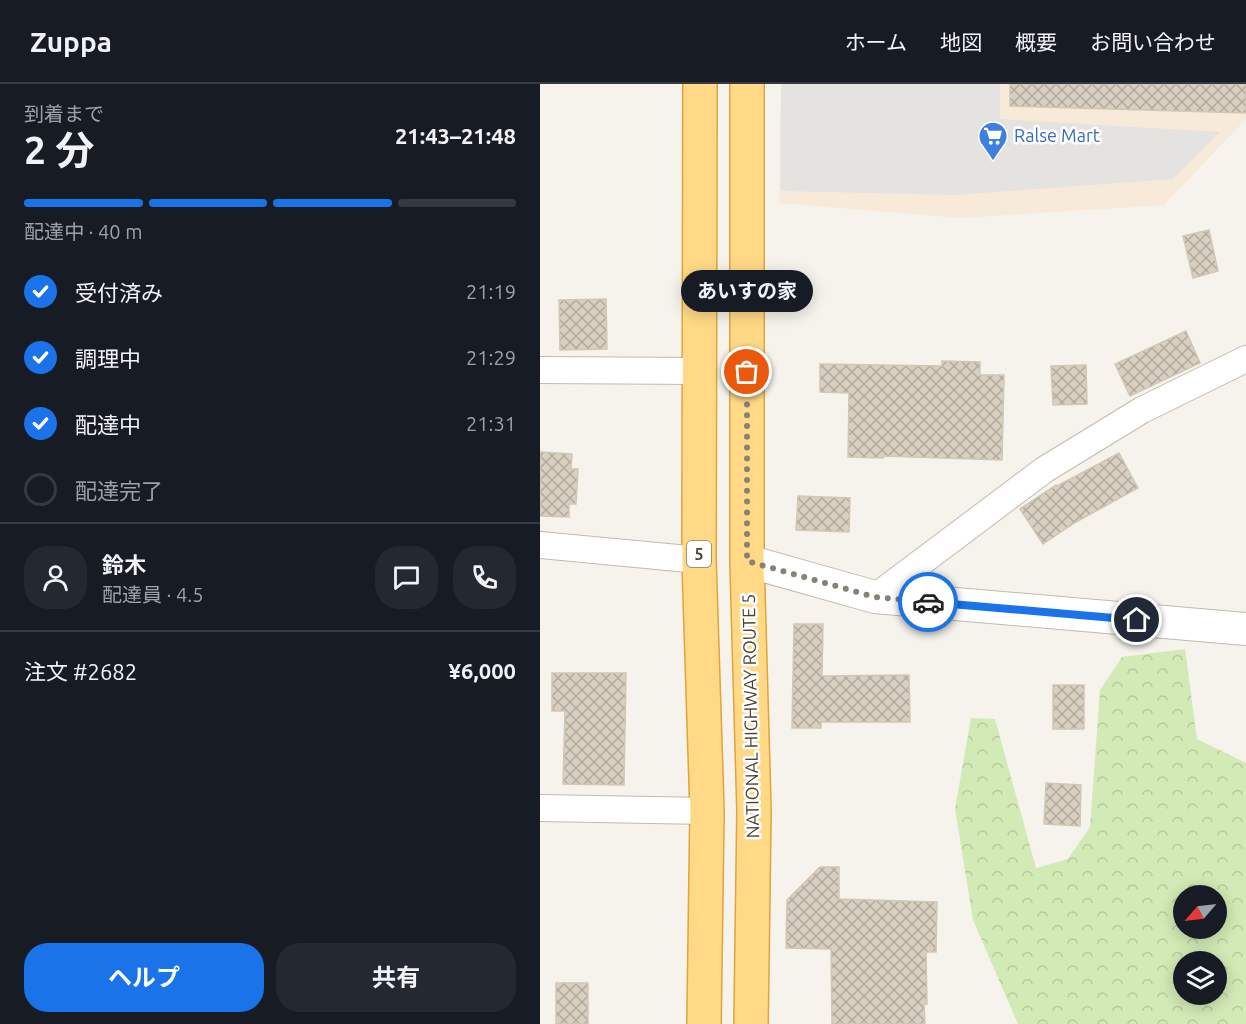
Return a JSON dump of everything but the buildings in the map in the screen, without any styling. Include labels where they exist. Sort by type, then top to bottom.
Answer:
[{"type":"highway","name":"5","points":[[700,84],[699,560],[706,811],[704,1024]]},
{"type":"highway","name":"NATIONAL HIGHWAY ROUTE 5","points":[[747,84],[747,561],[754,811],[751,1024]]},
{"type":"street","points":[[875,597],[1044,470],[1142,410],[1246,359]]},
{"type":"street","points":[[540,369],[699,371]]},
{"type":"street","points":[[540,545],[699,560]]},
{"type":"street","points":[[747,561],[875,597],[1246,628]]},
{"type":"street","points":[[540,808],[706,811]]},
{"type":"shaded area","name":"Ralse Mart","points":[[781,84],[1000,84],[1000,119],[1220,132],[1173,179],[955,195],[781,191]]},
{"type":"shaded area","name":"Ralse Mart","points":[[793,84],[1246,84],[1246,119],[1164,205],[962,218],[779,203],[780,109],[795,108]]},
{"type":"green space","points":[[1185,649],[1197,739],[1246,763],[1246,1024],[1018,1024],[973,920],[955,809],[971,718],[995,719],[1036,868],[1068,859],[1090,827],[1100,690],[1122,657]]},
{"type":"way so far","points":[[747,372],[747,561],[875,597],[928,602]]},
{"type":"place","name":"Ralse Mart","points":[[993,162]]},
{"type":"place","name":"あいすの家","points":[[747,372]]},
{"type":"route","points":[[928,602],[1137,620]]}]
